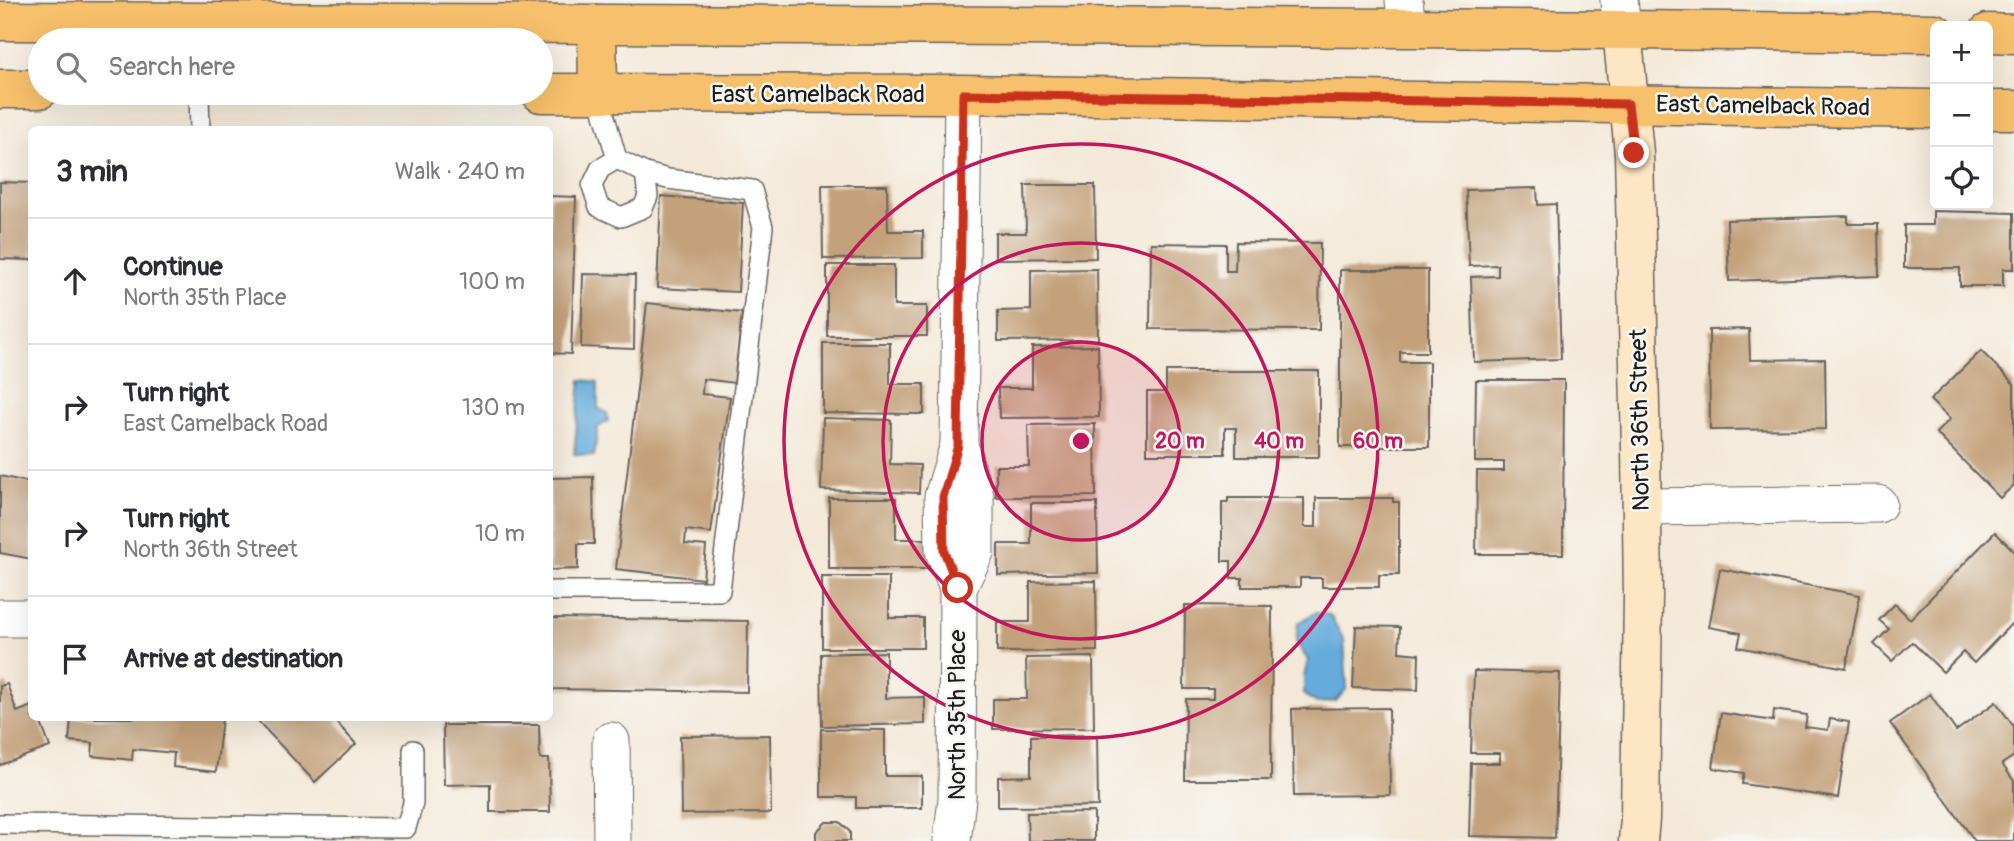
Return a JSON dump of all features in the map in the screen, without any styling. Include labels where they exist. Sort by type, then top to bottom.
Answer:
[{"type":"main road","points":[[597,12],[598,93]]},
{"type":"main road","points":[[0,21],[597,12],[1621,15],[1930,33]]},
{"type":"main road","name":"North 36th Street","points":[[1621,15],[1634,153],[1642,507],[1638,841]]},
{"type":"main road","points":[[1993,33],[2014,34]]},
{"type":"main road","points":[[0,89],[28,89]]},
{"type":"main road","name":"East Camelback Road","points":[[553,93],[963,94],[1930,109]]},
{"type":"main road","points":[[1993,110],[2014,110]]},
{"type":"street","name":"North 35th Place","points":[[952,841],[957,799],[958,588],[975,552],[975,496],[958,445],[963,94]]},
{"type":"street","points":[[1642,507],[1878,504]]},
{"type":"street","points":[[0,618],[28,618]]},
{"type":"street","points":[[611,741],[612,841]]},
{"type":"lane","points":[[553,592],[720,591],[763,227],[752,190],[668,179],[645,173],[617,159],[598,93]]},
{"type":"lane","points":[[199,105],[200,126]]},
{"type":"lane","points":[[617,159],[600,169],[592,186],[599,207],[621,217],[643,208],[648,196],[645,173]]},
{"type":"lane","points":[[0,824],[172,833],[406,828],[413,803],[413,750]]},
{"type":"water","points":[[581,380],[598,382],[598,408],[607,413],[608,421],[598,427],[594,456],[574,454]]},
{"type":"water","points":[[1315,613],[1330,615],[1344,640],[1347,688],[1336,701],[1317,703],[1304,695],[1308,660],[1296,642],[1298,623]]},
{"type":"building","points":[[0,182],[28,183],[28,260],[0,259]]},
{"type":"building","points":[[822,185],[887,185],[888,231],[923,231],[923,258],[823,259]]},
{"type":"building","points":[[1025,185],[1095,185],[1096,258],[995,259],[995,233],[1026,233]]},
{"type":"building","points":[[1537,188],[1538,205],[1556,204],[1561,359],[1474,362],[1471,277],[1498,276],[1498,265],[1469,266],[1466,190]]},
{"type":"building","points":[[553,196],[576,197],[571,354],[553,353]]},
{"type":"building","points":[[661,196],[743,203],[738,292],[657,288]]},
{"type":"building","points":[[1933,211],[2014,213],[2014,269],[2003,269],[2003,286],[1960,286],[1960,268],[1904,268],[1904,225],[1933,225]]},
{"type":"building","points":[[1848,216],[1848,224],[1878,224],[1879,276],[1729,281],[1727,220]]},
{"type":"building","points":[[1236,242],[1320,243],[1319,330],[1150,329],[1151,243],[1226,244],[1226,271],[1235,271]]},
{"type":"building","points":[[827,265],[894,265],[894,306],[927,306],[927,336],[827,336]]},
{"type":"building","points":[[1097,269],[1098,340],[998,341],[998,311],[1031,310],[1031,270]]},
{"type":"building","points":[[1340,270],[1428,270],[1428,352],[1400,352],[1400,362],[1429,362],[1429,447],[1340,447]]},
{"type":"building","points":[[583,274],[635,275],[634,349],[581,347]]},
{"type":"building","points":[[647,303],[742,313],[734,383],[703,379],[702,394],[730,397],[711,533],[686,530],[685,544],[706,546],[703,579],[616,569]]},
{"type":"building","points":[[1749,329],[1750,360],[1825,359],[1826,429],[1710,430],[1709,330]]},
{"type":"building","points":[[823,343],[890,343],[890,384],[924,384],[924,414],[823,413]]},
{"type":"building","points":[[1098,346],[1099,417],[999,418],[998,388],[1032,388],[1032,347]]},
{"type":"building","points":[[1981,351],[2014,384],[2014,485],[2000,498],[1936,433],[1950,419],[1930,400]]},
{"type":"building","points":[[1166,371],[1319,371],[1319,457],[1236,457],[1236,428],[1225,428],[1225,454],[1147,454],[1147,392],[1166,392]]},
{"type":"building","points":[[1476,380],[1564,380],[1563,554],[1476,554],[1477,471],[1504,471],[1504,462],[1475,462]]},
{"type":"building","points":[[823,418],[891,420],[890,464],[920,465],[919,493],[821,490]]},
{"type":"building","points":[[1095,424],[1096,496],[996,497],[996,466],[1029,466],[1028,425]]},
{"type":"building","points":[[0,476],[28,482],[28,558],[0,553]]},
{"type":"building","points":[[593,477],[594,544],[578,544],[578,569],[553,570],[553,478]]},
{"type":"building","points":[[829,498],[896,498],[896,539],[929,539],[929,569],[829,569]]},
{"type":"building","points":[[1228,498],[1304,498],[1304,527],[1316,527],[1316,498],[1393,498],[1393,502],[1399,502],[1399,575],[1379,575],[1379,587],[1322,587],[1322,578],[1300,578],[1300,587],[1242,587],[1242,578],[1231,578],[1231,561],[1222,561],[1222,502],[1228,502]]},
{"type":"building","points":[[1031,503],[1097,503],[1098,573],[998,575],[998,544],[1031,544]]},
{"type":"building","points":[[1995,532],[2014,551],[2014,621],[1974,663],[1963,652],[1943,672],[1912,642],[1892,661],[1874,644],[1889,629],[1879,620],[1895,604],[1910,619]]},
{"type":"building","points":[[1720,569],[1860,595],[1846,668],[1738,647],[1741,633],[1709,627]]},
{"type":"building","points":[[822,577],[889,577],[889,618],[923,618],[923,648],[822,648]]},
{"type":"building","points":[[1096,581],[1097,651],[997,652],[997,622],[1030,622],[1030,582]]},
{"type":"building","points":[[1185,605],[1272,606],[1271,780],[1185,780],[1186,699],[1213,699],[1213,689],[1184,689]]},
{"type":"building","points":[[553,618],[748,621],[747,692],[553,689]]},
{"type":"building","points":[[1356,626],[1400,627],[1399,652],[1419,654],[1418,690],[1353,688]]},
{"type":"building","points":[[886,652],[886,698],[925,697],[925,724],[822,726],[821,654]]},
{"type":"building","points":[[1093,657],[1094,728],[993,729],[993,699],[1027,699],[1026,658]]},
{"type":"building","points":[[1474,671],[1560,673],[1555,838],[1469,836],[1471,763],[1500,763],[1500,753],[1471,753]]},
{"type":"building","points":[[7,684],[17,712],[28,708],[28,721],[40,721],[50,747],[0,765],[0,686]]},
{"type":"building","points":[[1930,694],[1956,731],[1996,702],[2014,727],[2014,756],[2002,764],[2014,781],[2014,841],[1975,841],[1890,723]]},
{"type":"building","points":[[1389,708],[1390,795],[1294,796],[1292,709]]},
{"type":"building","points":[[1774,710],[1807,715],[1805,727],[1828,730],[1830,719],[1849,722],[1838,798],[1742,784],[1744,773],[1713,768],[1721,713],[1773,721]]},
{"type":"building","points":[[71,721],[222,721],[216,772],[173,767],[174,753],[133,749],[132,760],[92,756],[93,743],[69,741]]},
{"type":"building","points":[[258,721],[337,721],[356,744],[315,782]]},
{"type":"building","points":[[443,725],[539,725],[540,759],[549,759],[550,812],[490,812],[490,784],[444,785]]},
{"type":"building","points":[[821,729],[885,730],[885,776],[922,776],[922,808],[856,808],[856,797],[821,797]]},
{"type":"building","points":[[770,735],[771,813],[681,814],[680,736]]},
{"type":"building","points":[[1097,735],[1098,806],[998,807],[998,777],[1031,776],[1031,736]]},
{"type":"building","points":[[1094,812],[1094,841],[1028,841],[1027,813]]},
{"type":"building","points":[[826,822],[840,822],[850,832],[850,841],[816,841],[816,832]]},
{"type":"route","points":[[958,588],[944,551],[943,497],[958,445],[963,94],[1628,104],[1634,153]]}]
